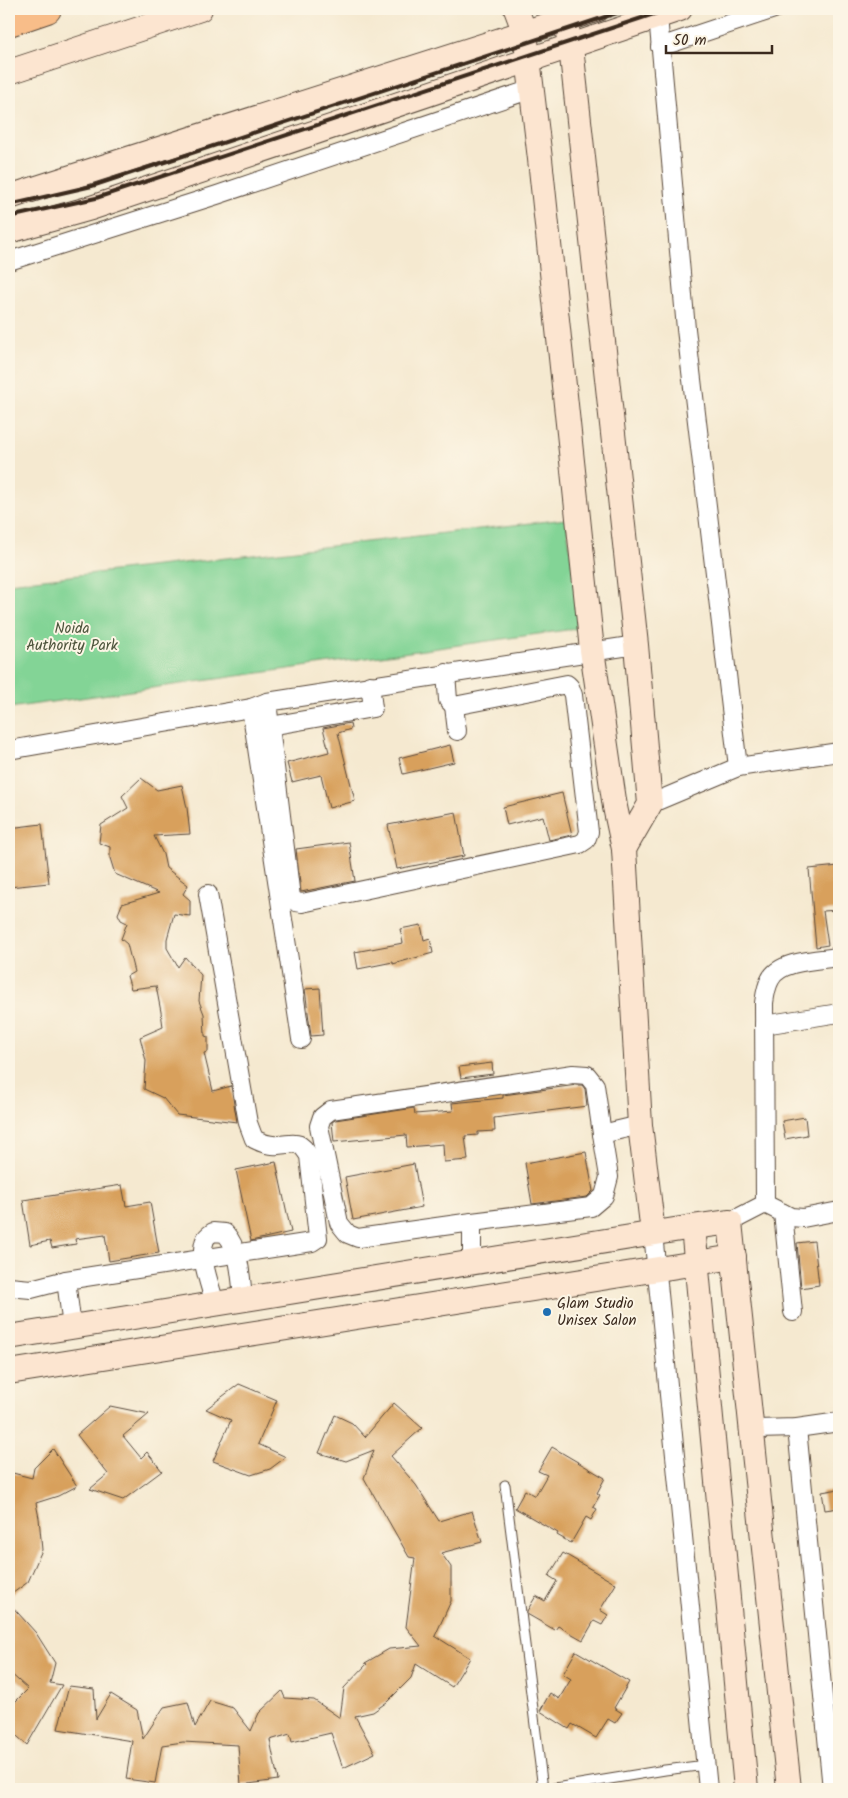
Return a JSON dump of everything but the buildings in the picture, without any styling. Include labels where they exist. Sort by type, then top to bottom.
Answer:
[{"type":"highway","points":[[9,22],[47,9]]},
{"type":"street","points":[[9,72],[200,9]]},
{"type":"street","points":[[516,9],[525,33],[532,88],[592,650],[615,807],[624,849],[640,1125],[653,1233],[708,1789]]},
{"type":"street","points":[[9,197],[525,33],[563,14],[598,9]]},
{"type":"street","points":[[9,231],[100,205],[571,47],[657,13],[680,9]]},
{"type":"street","points":[[660,47],[774,9]]},
{"type":"street","points":[[657,13],[686,329],[738,767]]},
{"type":"street","points":[[563,14],[571,47],[636,645],[650,804],[624,849]]},
{"type":"street","points":[[9,261],[217,195],[532,88]]},
{"type":"street","points":[[9,750],[446,673],[636,645]]},
{"type":"street","points":[[446,673],[448,700],[454,706],[457,731]]},
{"type":"street","points":[[259,705],[270,726],[292,898],[296,902],[302,903],[580,844],[586,840],[589,832],[573,695],[570,687],[567,684],[454,706]]},
{"type":"street","points":[[270,726],[373,708],[370,686]]},
{"type":"street","points":[[259,705],[301,1039]]},
{"type":"street","points":[[615,807],[650,804],[738,767],[839,752]]},
{"type":"street","points":[[9,1287],[31,1289],[66,1280],[312,1242],[318,1238],[309,1156],[304,1146],[294,1142],[278,1146],[265,1145],[254,1139],[248,1123],[208,894]]},
{"type":"street","points":[[765,1204],[764,1004],[766,990],[770,979],[785,966],[839,957]]},
{"type":"street","points":[[764,1026],[839,1013]]},
{"type":"street","points":[[573,1074],[587,1075],[596,1085],[602,1134],[609,1177],[604,1196],[591,1207],[358,1238],[348,1234],[339,1223],[319,1126],[322,1117],[331,1110],[573,1074]]},
{"type":"street","points":[[602,1134],[640,1125]]},
{"type":"street","points":[[765,1204],[791,1217],[803,1218],[839,1211]]},
{"type":"street","points":[[9,1337],[730,1222],[765,1204]]},
{"type":"street","points":[[783,1213],[793,1312]]},
{"type":"street","points":[[472,1222],[472,1262]]},
{"type":"street","points":[[730,1222],[789,1789]]},
{"type":"street","points":[[693,1227],[746,1789]]},
{"type":"street","points":[[215,1304],[203,1250],[205,1238],[213,1232],[225,1233],[232,1241],[236,1254],[243,1299]]},
{"type":"street","points":[[9,1372],[734,1257]]},
{"type":"street","points":[[66,1280],[72,1327]]},
{"type":"street","points":[[751,1429],[798,1428],[839,1422]]},
{"type":"street","points":[[798,1428],[832,1789]]},
{"type":"lane","points":[[505,1485],[543,1789]]},
{"type":"lane","points":[[549,1789],[658,1771],[706,1766]]},
{"type":"green space","name":"Noida Authority Park","points":[[566,519],[581,628],[9,708],[9,583]]},
{"type":"railway","points":[[9,205],[92,186],[629,9]]},
{"type":"railway","points":[[9,217],[96,198],[669,9]]},
{"type":"place","name":"Glam Studio Unisex Salon","points":[[547,1312]]}]
